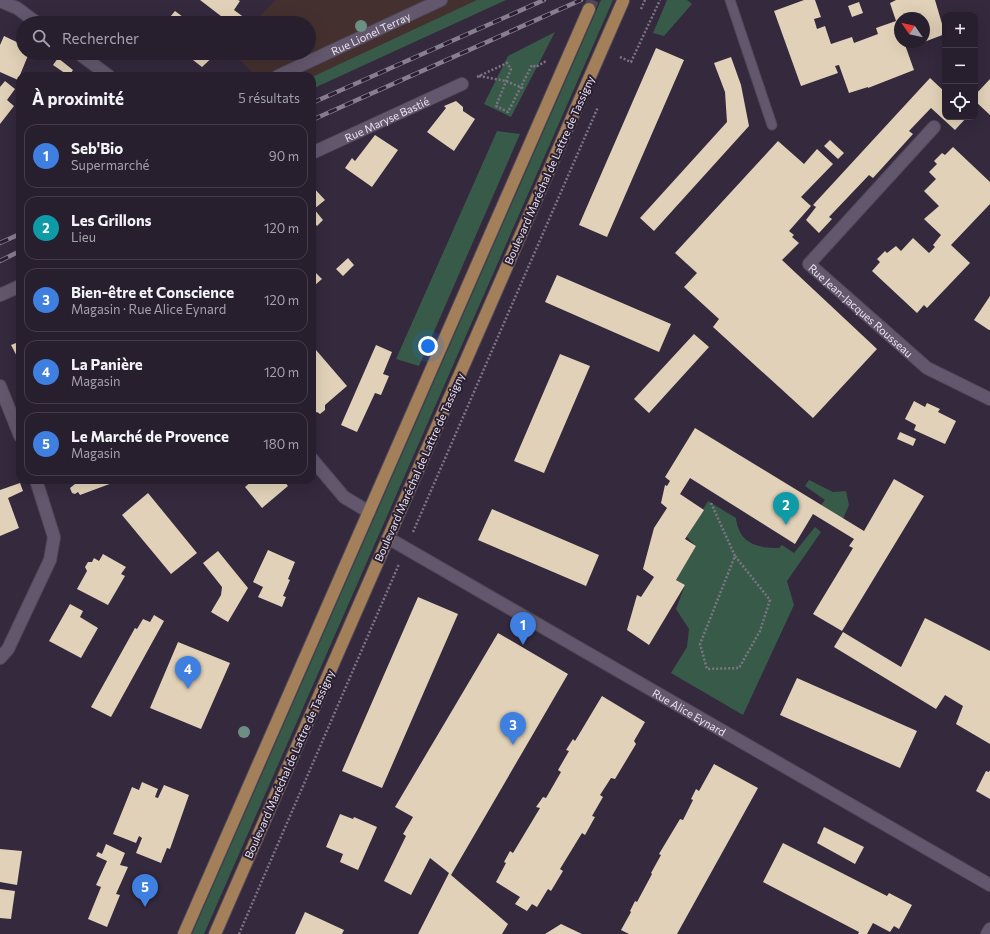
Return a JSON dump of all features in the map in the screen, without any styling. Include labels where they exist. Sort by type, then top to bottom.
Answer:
[{"type":"main road","name":"Boulevard Maréchal de Lattre de Tassigny","points":[[215,934],[623,1]]},
{"type":"main road","points":[[184,934],[589,9]]},
{"type":"street","name":"Rue Lionel Terray","points":[[316,58],[441,0]]},
{"type":"street","points":[[0,1],[17,8],[28,16]]},
{"type":"street","points":[[87,60],[104,72]]},
{"type":"street","name":"Rue Lionel Terray","points":[[287,72],[312,60]]},
{"type":"street","name":"Rue Maryse Bastié","points":[[316,151],[462,84]]},
{"type":"street","name":"Rue Jean-Jacques Rousseau","points":[[934,127],[809,264],[926,368],[990,399]]},
{"type":"street","points":[[0,295],[16,288]]},
{"type":"street","points":[[0,386],[16,426]]},
{"type":"street","points":[[316,464],[344,497],[369,512]]},
{"type":"street","points":[[0,658],[8,649],[50,560],[54,537],[37,484]]},
{"type":"street","name":"Rue Alice Eynard","points":[[388,538],[990,885]]},
{"type":"street","points":[[988,934],[990,928]]},
{"type":"lane","points":[[730,0],[772,125]]},
{"type":"path","points":[[638,14],[644,0]]},
{"type":"path","points":[[620,57],[631,62],[660,0]]},
{"type":"path","points":[[617,64],[623,50]]},
{"type":"path","points":[[462,84],[507,63],[511,69],[496,106],[508,112],[532,65],[536,67],[552,57],[568,58]]},
{"type":"path","points":[[478,76],[506,81],[525,89]]},
{"type":"path","points":[[238,934],[600,102]]},
{"type":"path","points":[[711,503],[735,556],[770,600],[760,631],[739,668],[707,669],[700,644],[735,556]]},
{"type":"shaded area","points":[[276,0],[501,0],[316,80],[316,72],[251,72],[240,60],[316,60],[316,16],[260,16]]},
{"type":"green space","points":[[477,0],[506,0],[316,87],[316,75]]},
{"type":"green space","points":[[601,0],[613,0],[204,934],[192,934]]},
{"type":"green space","points":[[667,0],[687,0],[692,4],[664,36],[653,33]]},
{"type":"green space","points":[[555,32],[511,117],[484,104],[508,56]]},
{"type":"green space","points":[[497,131],[520,134],[419,366],[396,359]]},
{"type":"green space","points":[[809,480],[833,492],[846,491],[849,505],[843,519],[821,505],[825,500],[805,486]]},
{"type":"green space","points":[[708,501],[736,518],[741,533],[745,538],[756,545],[763,547],[779,548],[782,545],[794,553],[815,527],[821,532],[787,581],[794,605],[743,715],[671,673],[687,647],[689,629],[676,609],[685,585],[676,580],[696,546],[687,537]]},
{"type":"building","points":[[200,0],[240,1],[234,10],[242,16],[221,16]]},
{"type":"building","points":[[804,0],[815,0],[821,17],[814,19],[817,29],[825,26],[831,44],[852,37],[854,43],[878,34],[876,28],[894,22],[894,48],[906,48],[914,70],[868,88],[849,93],[839,65],[835,66],[838,73],[801,86],[774,11]]},
{"type":"building","points":[[896,0],[935,0],[942,24],[942,35],[930,40],[930,12],[894,12],[894,15],[890,3]]},
{"type":"building","points":[[859,2],[863,13],[852,17],[848,6]]},
{"type":"building","points":[[175,11],[182,16],[171,16]]},
{"type":"building","points":[[4,36],[16,42],[16,60],[26,60],[21,72],[16,72],[16,79],[0,72],[0,45]]},
{"type":"building","points":[[656,48],[684,60],[607,237],[579,225]]},
{"type":"building","points":[[731,57],[741,85],[749,126],[654,231],[640,218],[727,122],[725,92],[714,63]]},
{"type":"building","points":[[57,60],[60,60],[73,70],[72,72],[63,72],[53,65]]},
{"type":"building","points":[[193,60],[210,60],[202,67]]},
{"type":"building","points":[[930,78],[942,89],[942,118],[931,108],[909,131],[913,134],[873,178],[869,175],[829,217],[832,219],[819,233],[806,220],[816,207],[813,205]]},
{"type":"building","points":[[990,79],[990,115],[978,104],[978,92]]},
{"type":"building","points":[[5,81],[15,89],[7,100],[14,106],[0,124],[0,87]]},
{"type":"building","points":[[456,101],[463,107],[463,111],[475,119],[454,151],[427,132],[446,108],[444,106]]},
{"type":"building","points":[[944,120],[964,120],[955,130]]},
{"type":"building","points":[[375,135],[398,150],[372,187],[345,168],[352,158],[355,161]]},
{"type":"building","points":[[830,140],[844,153],[838,159],[824,146]]},
{"type":"building","points":[[778,141],[804,164],[817,149],[833,164],[801,197],[811,206],[789,231],[794,235],[792,237],[799,243],[782,260],[877,349],[813,418],[713,327],[719,319],[684,287],[697,273],[675,253]]},
{"type":"building","points":[[953,147],[990,182],[990,204],[951,245],[970,263],[927,308],[924,305],[917,313],[872,271],[880,262],[877,259],[885,251],[887,253],[896,246],[901,251],[913,238],[929,253],[935,247],[933,245],[941,235],[924,219],[939,206],[924,191],[936,179],[929,172],[937,164],[934,161],[942,153],[945,155]]},
{"type":"building","points":[[316,190],[325,200],[316,207]]},
{"type":"building","points":[[316,211],[323,220],[317,226],[316,225]]},
{"type":"building","points":[[348,258],[354,265],[343,276],[336,269]]},
{"type":"building","points":[[316,273],[322,279],[316,284]]},
{"type":"building","points":[[557,275],[671,324],[659,352],[545,302]]},
{"type":"building","points":[[990,296],[990,330],[989,330],[974,320]]},
{"type":"building","points":[[694,334],[709,347],[649,413],[634,399]]},
{"type":"building","points":[[16,343],[16,354],[11,345]]},
{"type":"building","points":[[376,345],[392,352],[383,374],[389,376],[381,395],[375,393],[357,432],[341,425]]},
{"type":"building","points":[[316,350],[347,386],[325,405],[325,410],[320,414],[317,412]]},
{"type":"building","points":[[560,354],[590,366],[544,473],[514,461]]},
{"type":"building","points":[[914,401],[925,407],[927,403],[940,409],[938,412],[956,421],[945,444],[914,430],[916,425],[905,419]]},
{"type":"building","points":[[695,428],[864,531],[894,479],[924,496],[842,631],[813,614],[853,548],[849,546],[854,539],[813,514],[795,544],[690,478],[680,494],[704,510],[685,539],[696,546],[676,580],[685,585],[649,645],[627,630],[637,595],[641,597],[654,577],[643,569],[654,528],[667,508],[661,503],[665,485],[667,486],[670,481],[665,477]]},
{"type":"building","points":[[900,432],[916,439],[913,446],[897,439]]},
{"type":"building","points":[[20,484],[23,491],[8,498],[19,528],[0,536],[0,490]]},
{"type":"building","points":[[75,484],[110,484],[80,495],[78,492],[75,494],[72,493],[70,488]]},
{"type":"building","points":[[248,484],[286,484],[288,486],[262,508],[245,487]]},
{"type":"building","points":[[148,493],[197,553],[171,574],[122,515]]},
{"type":"building","points":[[492,509],[599,555],[586,586],[478,540]]},
{"type":"building","points":[[268,550],[295,562],[288,579],[290,580],[283,596],[286,597],[282,607],[258,597],[263,587],[253,582]]},
{"type":"building","points":[[218,551],[248,588],[228,622],[211,612],[221,595],[222,587],[203,563]]},
{"type":"building","points":[[103,554],[126,567],[121,574],[125,576],[108,605],[77,589],[87,571],[85,567],[88,562],[92,562],[94,558],[99,561]]},
{"type":"building","points":[[418,597],[458,614],[382,788],[342,771]]},
{"type":"building","points":[[70,604],[83,611],[80,617],[98,628],[81,658],[49,641]]},
{"type":"building","points":[[154,615],[164,621],[111,717],[91,707],[135,628],[137,629],[143,619],[150,622]]},
{"type":"building","points":[[925,618],[990,651],[990,744],[956,724],[963,706],[945,695],[936,709],[834,647],[843,632],[901,667]]},
{"type":"building","points":[[498,633],[568,674],[451,875],[508,924],[502,934],[418,934],[449,873],[430,858],[411,895],[384,881],[406,836],[403,834],[413,817],[395,807]]},
{"type":"building","points":[[178,642],[230,663],[201,729],[150,708]]},
{"type":"building","points":[[797,678],[917,731],[900,768],[780,715]]},
{"type":"building","points":[[602,696],[645,722],[634,741],[636,744],[615,779],[611,778],[600,795],[603,797],[592,816],[595,817],[585,835],[582,833],[560,869],[563,871],[551,891],[548,889],[537,907],[532,904],[527,911],[515,904],[520,897],[496,882],[506,863],[504,862],[510,851],[513,853],[540,808],[536,807],[543,797],[546,798],[561,772],[558,770],[569,751],[566,750],[573,739],[575,741]]},
{"type":"building","points":[[714,764],[758,788],[677,934],[629,934],[621,930],[635,901],[637,902],[652,874],[651,873],[661,855],[659,854],[680,819],[683,820],[693,800],[691,799],[696,789],[699,791]]},
{"type":"building","points":[[990,770],[990,799],[976,791],[986,771],[989,772]]},
{"type":"building","points":[[142,782],[158,789],[155,797],[158,798],[164,785],[189,795],[170,849],[167,848],[161,863],[136,853],[142,838],[139,836],[136,843],[113,834],[132,787],[139,790]]},
{"type":"building","points":[[340,814],[353,819],[354,817],[377,827],[358,870],[340,862],[343,854],[326,847]]},
{"type":"building","points":[[824,827],[864,847],[855,864],[817,843]]},
{"type":"building","points":[[783,843],[887,896],[889,893],[912,905],[899,929],[894,926],[890,932],[873,923],[867,934],[858,934],[859,932],[763,882]]},
{"type":"building","points":[[106,844],[125,853],[120,865],[128,867],[116,894],[120,895],[107,927],[88,919],[101,887],[96,885],[107,861],[96,856],[98,852],[102,854]]},
{"type":"building","points":[[0,849],[22,851],[17,885],[0,882]]},
{"type":"building","points":[[0,889],[15,891],[11,919],[0,918]]},
{"type":"building","points":[[305,912],[344,930],[342,934],[295,934]]},
{"type":"building","points":[[561,924],[582,934],[545,934]]},
{"type":"tunnel","points":[[589,9],[593,0]]},
{"type":"railway","points":[[316,101],[544,0]]},
{"type":"railway","points":[[316,118],[581,0]]},
{"type":"railway","points":[[0,243],[16,236]]},
{"type":"railway","points":[[0,261],[16,253]]},
{"type":"place","name":"Les Grillons","points":[[786,525]]},
{"type":"place","name":"Seb'Bio","points":[[523,645]]},
{"type":"place","name":"La Panière","points":[[188,689]]},
{"type":"place","name":"Bien-être et Conscience","points":[[513,745]]},
{"type":"place","name":"Le Marché de Provence","points":[[145,907]]}]
